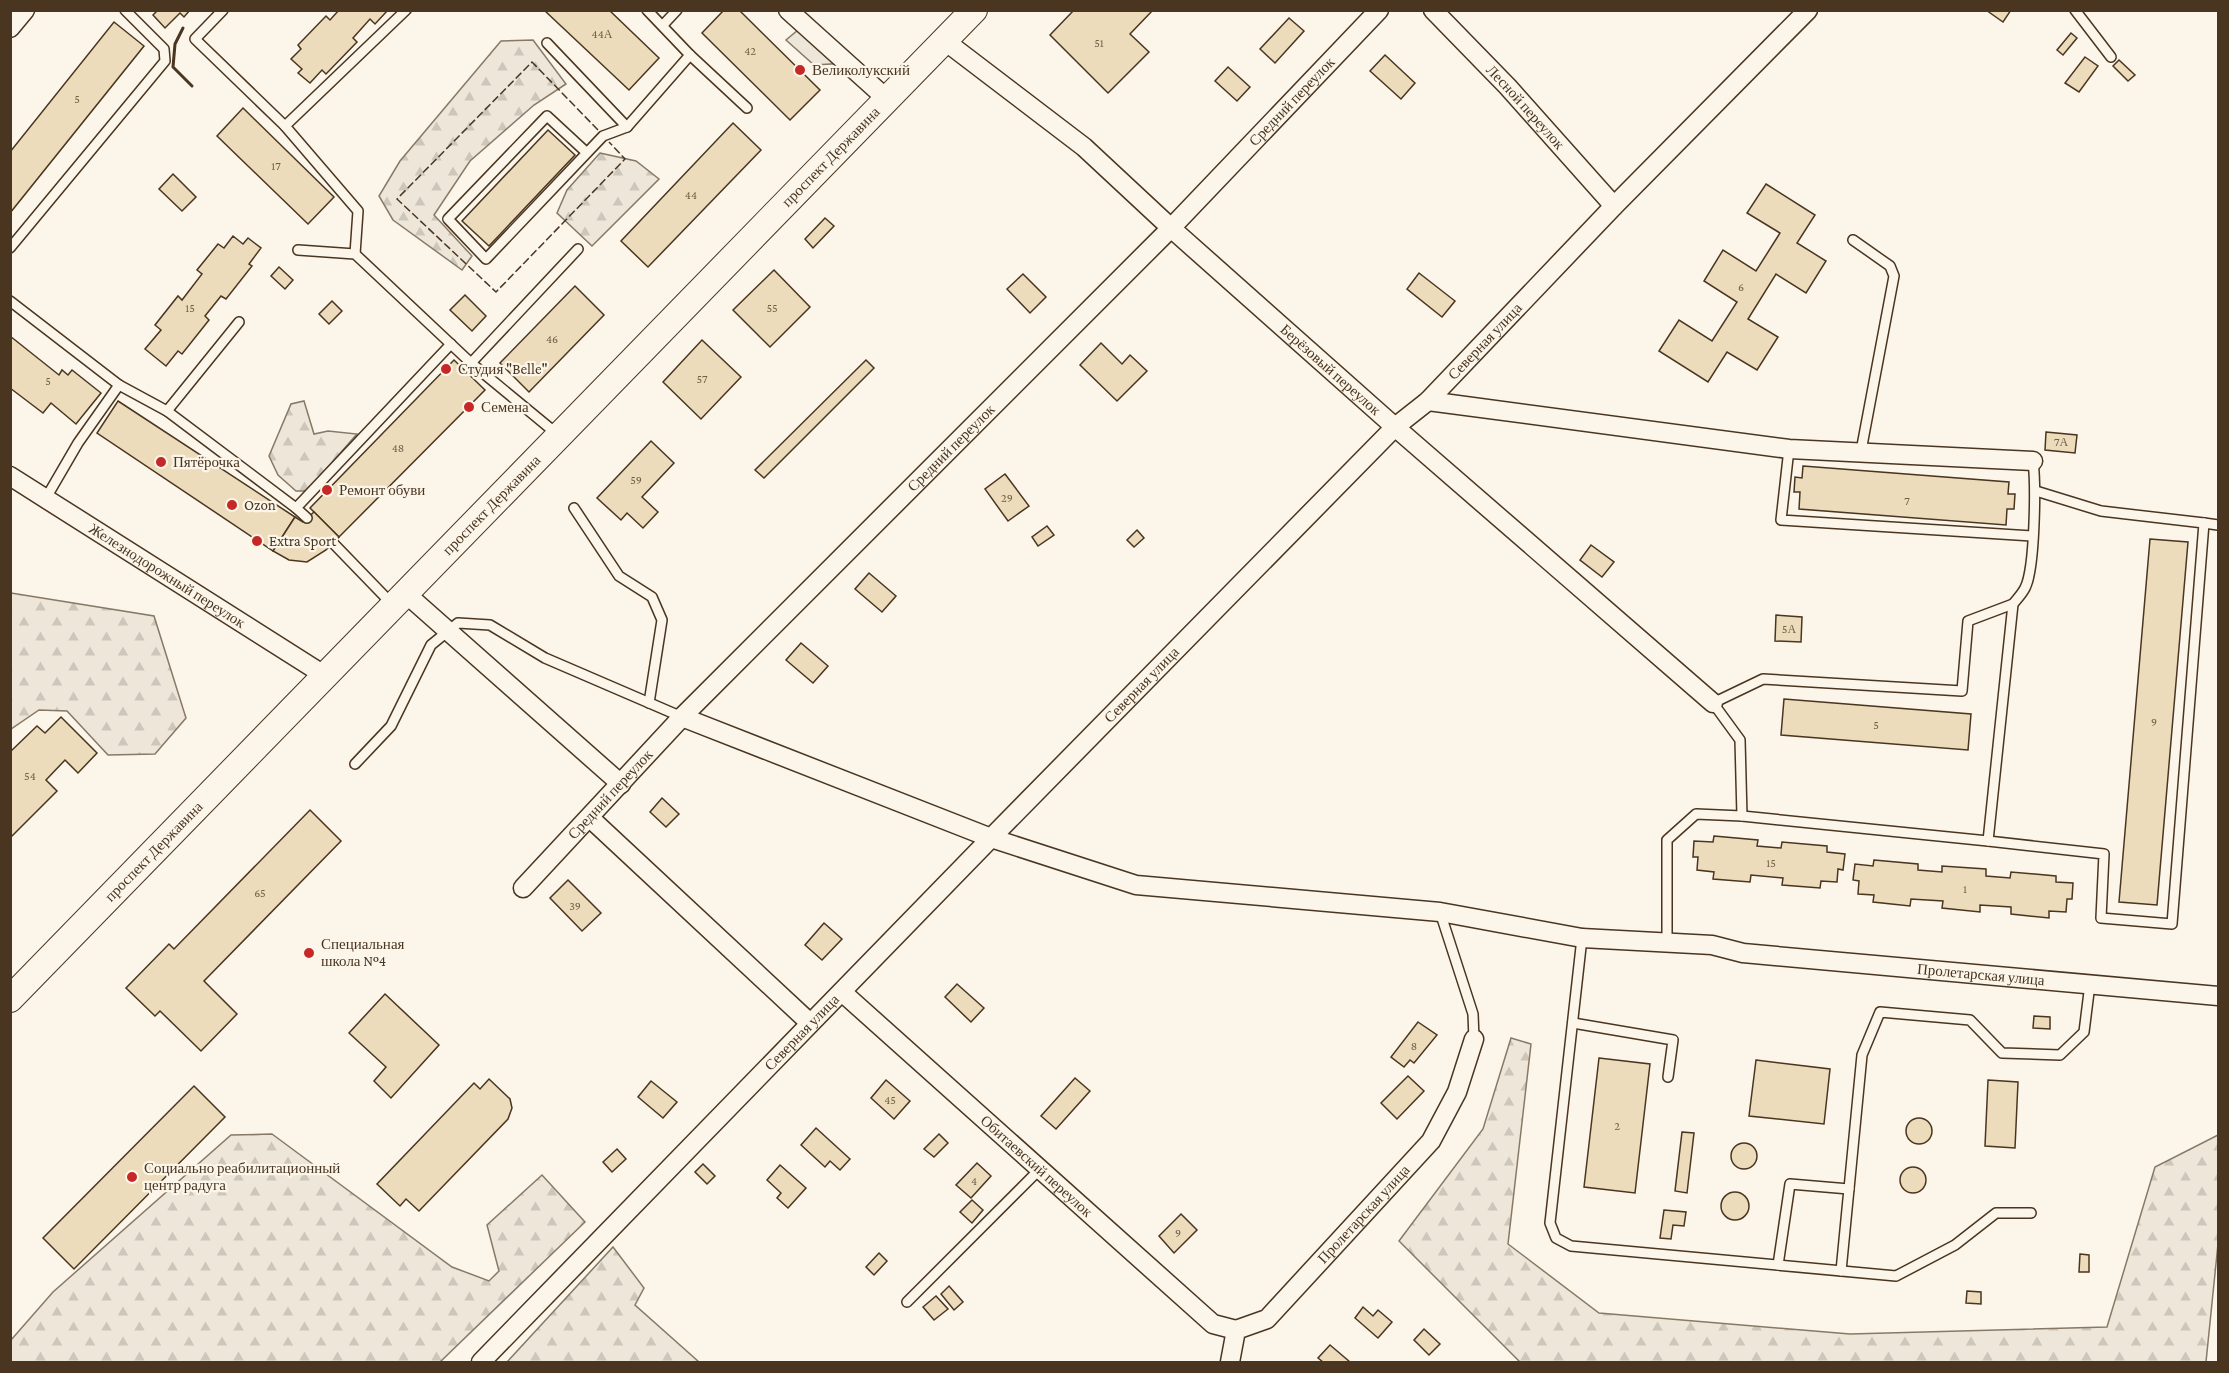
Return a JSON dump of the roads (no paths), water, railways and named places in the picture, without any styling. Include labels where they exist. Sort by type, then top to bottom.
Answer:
[{"type":"main road","name":"проспект Державина","points":[[10,999],[398,598],[974,10]]},
{"type":"street","points":[[10,28],[25,10]]},
{"type":"street","points":[[788,10],[888,100]]},
{"type":"street","name":"Средний переулок","points":[[524,888],[682,717],[1171,228],[1379,10]]},
{"type":"street","name":"Лесной переулок","points":[[1433,10],[1508,87],[1614,206]]},
{"type":"street","name":"Северная улица","points":[[481,1362],[991,838],[1395,427],[1428,401],[1614,206],[1808,10]]},
{"type":"street","name":"Берёзовый переулок","points":[[945,41],[1084,147],[1171,228],[1395,427],[1713,704]]},
{"type":"street","points":[[1428,401],[1790,450],[1860,451],[2033,461]]},
{"type":"street","name":"Железнодорожный переулок","points":[[10,476],[324,675]]},
{"type":"street","points":[[398,598],[447,630],[621,784]]},
{"type":"street","name":"Пролетарская улица","points":[[682,717],[991,838],[1136,885],[1440,912],[1582,938],[1712,945],[1743,953],[2218,996]]},
{"type":"street","points":[[591,818],[810,1023]]},
{"type":"street","name":"Обитаевский переулок","points":[[842,992],[1213,1324],[1236,1329]]},
{"type":"street","name":"Пролетарская улица","points":[[1236,1329],[1267,1319],[1431,1141],[1457,1092],[1474,1039]]},
{"type":"street","points":[[1230,1362],[1236,1329]]},
{"type":"lane","points":[[10,248],[165,61],[164,49],[125,10]]},
{"type":"lane","points":[[223,10],[195,39],[285,126],[358,211],[355,254]]},
{"type":"lane","points":[[285,126],[406,10]]},
{"type":"lane","points":[[647,10],[690,55],[747,108]]},
{"type":"lane","points":[[663,25],[677,10]]},
{"type":"lane","points":[[2075,10],[2111,57]]},
{"type":"lane","points":[[548,44],[627,127]]},
{"type":"lane","points":[[588,153],[547,116],[448,219],[486,259],[588,153],[603,136],[627,127],[690,55]]},
{"type":"lane","points":[[1852,240],[1890,266],[1894,276],[1860,451]]},
{"type":"lane","points":[[471,363],[578,249]]},
{"type":"lane","points":[[298,250],[355,254],[471,363],[558,435]]},
{"type":"lane","points":[[10,301],[119,386],[166,411],[307,518]]},
{"type":"lane","points":[[166,411],[239,322]]},
{"type":"lane","points":[[296,508],[451,344]]},
{"type":"lane","points":[[46,498],[78,443],[119,386]]},
{"type":"lane","points":[[1790,450],[1781,520],[2032,536]]},
{"type":"lane","points":[[1988,841],[2013,604],[2026,586],[2032,536],[2036,491],[2033,461]]},
{"type":"lane","points":[[2036,491],[2101,511],[2218,525]]},
{"type":"lane","points":[[574,508],[619,576],[652,597],[662,620],[649,703]]},
{"type":"lane","points":[[1667,944],[1667,840],[1696,814],[1742,816],[2104,854],[2102,918],[2172,924],[2204,523]]},
{"type":"lane","points":[[333,543],[398,598]]},
{"type":"lane","points":[[1742,816],[1740,740],[1713,704],[1763,679],[1962,691],[1968,621],[2013,604]]},
{"type":"lane","points":[[355,764],[391,726],[431,645],[458,623],[490,625],[545,658],[682,717]]},
{"type":"lane","points":[[1440,912],[1473,1014],[1474,1039]]},
{"type":"lane","points":[[1582,938],[1550,1222],[1556,1238],[1572,1245],[1896,1276],[1955,1245],[1995,1213],[2031,1213]]},
{"type":"lane","points":[[1841,1271],[1862,1055],[1880,1012],[1970,1020],[2002,1053],[2060,1055],[2084,1032],[2090,984]]},
{"type":"lane","points":[[1573,1023],[1673,1040],[1668,1077]]},
{"type":"lane","points":[[907,1302],[1041,1168]]},
{"type":"lane","points":[[1778,1265],[1790,1184],[1849,1189]]},
{"type":"place","name":"Великолукский","points":[[800,70]]},
{"type":"place","name":"Студия \"Belle\"","points":[[446,369]]},
{"type":"place","name":"Семена","points":[[469,407]]},
{"type":"place","name":"Пятёрочка","points":[[161,462]]},
{"type":"place","name":"Ремонт обуви","points":[[327,490]]},
{"type":"place","name":"Ozon","points":[[232,505]]},
{"type":"place","name":"Extra Sport","points":[[257,541]]},
{"type":"place","name":"Специальная школа №4","points":[[309,953]]},
{"type":"place","name":"Социально реабилитационный центр радуга","points":[[132,1177]]}]
